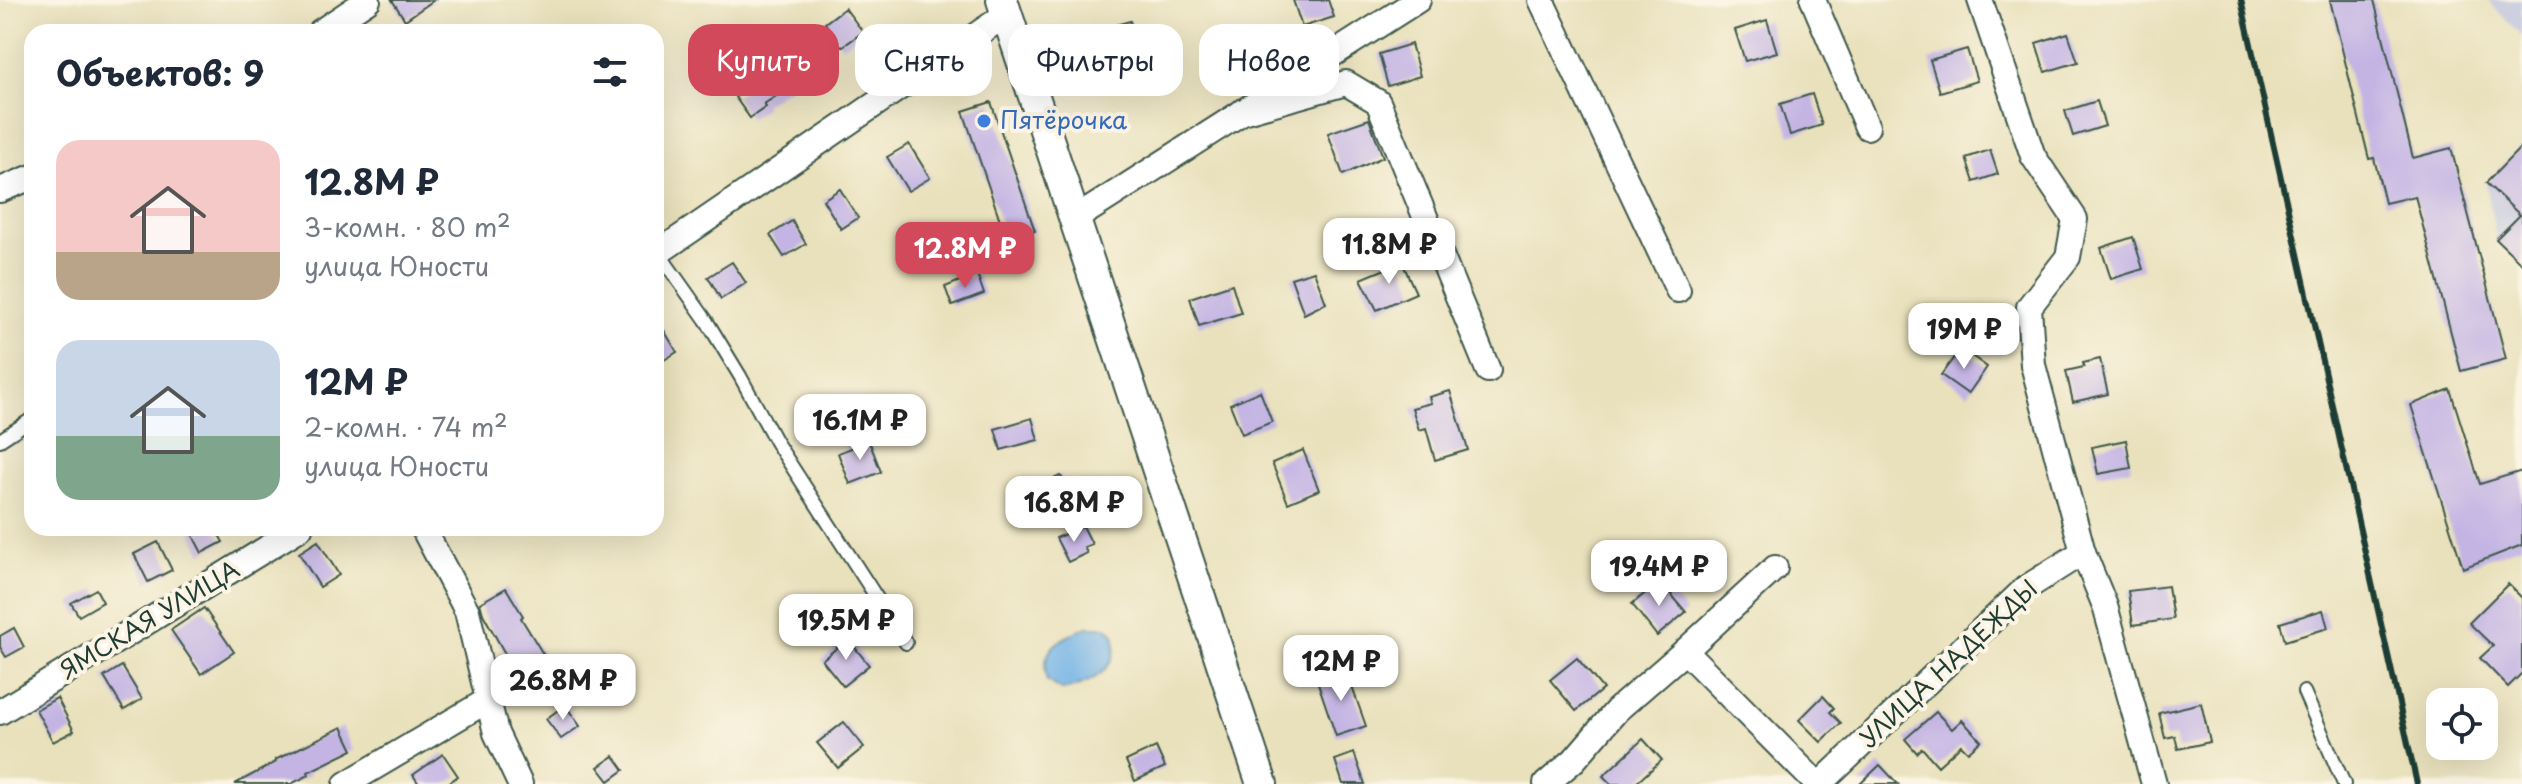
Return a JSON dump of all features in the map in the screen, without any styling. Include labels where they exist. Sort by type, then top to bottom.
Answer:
[{"type":"street","points":[[332,24],[368,0]]},
{"type":"street","points":[[1075,219],[1418,0]]},
{"type":"street","points":[[1541,0],[1678,290]]},
{"type":"street","points":[[1813,0],[1867,127]]},
{"type":"street","points":[[1980,0],[2033,156],[2075,219],[2068,257],[2029,307],[2033,365],[2083,552],[2105,606],[2154,784]]},
{"type":"street","points":[[664,248],[1005,7],[1262,784]]},
{"type":"street","points":[[1242,112],[1346,83],[1378,102],[1488,370]]},
{"type":"street","points":[[0,190],[24,180]]},
{"type":"street","name":"ЯМСКАЯ УЛИЦА","points":[[0,712],[287,536]]},
{"type":"street","points":[[427,536],[467,611],[496,733],[520,784]]},
{"type":"street","name":"УЛИЦА НАДЕЖДЫ","points":[[1818,784],[2026,588],[2083,552]]},
{"type":"street","points":[[1546,784],[1574,760],[1617,710],[1775,568]]},
{"type":"street","points":[[1685,651],[1818,784]]},
{"type":"street","points":[[346,784],[488,700]]},
{"type":"lane","points":[[664,263],[706,320],[776,442],[906,643]]},
{"type":"lane","points":[[0,440],[24,424]]},
{"type":"lane","points":[[2304,692],[2344,784]]},
{"type":"shaded area","points":[[2487,0],[2522,0],[2522,36],[2518,32]]},
{"type":"shaded area","points":[[2522,146],[2522,264],[2496,239],[2486,183]]},
{"type":"water","points":[[1087,627],[1107,627],[1114,634],[1111,662],[1086,683],[1062,690],[1047,681],[1046,660],[1060,641]]},
{"type":"building","points":[[392,0],[434,0],[405,20]]},
{"type":"building","points":[[1293,0],[1328,0],[1334,17],[1301,24]]},
{"type":"building","points":[[2330,0],[2374,0],[2413,158],[2451,148],[2506,359],[2461,371],[2415,196],[2385,203],[2374,158],[2369,159]]},
{"type":"building","points":[[845,8],[857,24],[855,38],[842,47],[839,43],[839,24],[825,23]]},
{"type":"building","points":[[1767,20],[1777,52],[1745,61],[1735,30]]},
{"type":"building","points":[[2068,33],[2078,62],[2045,72],[2036,43]]},
{"type":"building","points":[[1411,44],[1420,76],[1388,86],[1379,54]]},
{"type":"building","points":[[1967,49],[1977,81],[1940,92],[1930,60]]},
{"type":"building","points":[[1812,94],[1822,125],[1790,135],[1780,104]]},
{"type":"building","points":[[736,96],[776,96],[750,118]]},
{"type":"building","points":[[2097,101],[2105,126],[2073,136],[2065,111]]},
{"type":"building","points":[[991,102],[1035,231],[1007,241],[963,111]]},
{"type":"building","points":[[1369,119],[1383,157],[1343,175],[1328,133]]},
{"type":"building","points":[[909,144],[930,178],[908,191],[887,157]]},
{"type":"building","points":[[2522,146],[2522,264],[2496,239],[2520,215],[2486,183]]},
{"type":"building","points":[[1990,150],[1998,174],[1974,182],[1966,158]]},
{"type":"building","points":[[840,189],[858,218],[841,229],[823,200]]},
{"type":"building","points":[[792,221],[806,244],[784,257],[770,235]]},
{"type":"building","points":[[2133,237],[2143,269],[2111,279],[2101,248]]},
{"type":"building","points":[[732,262],[746,283],[721,299],[708,277]]},
{"type":"building","points":[[1402,262],[1416,293],[1377,310],[1361,279]]},
{"type":"building","points":[[1314,271],[1326,303],[1304,314],[1291,278]]},
{"type":"building","points":[[977,274],[984,294],[952,306],[945,287]]},
{"type":"building","points":[[1232,284],[1241,313],[1199,326],[1190,298]]},
{"type":"building","points":[[664,330],[677,352],[664,360]]},
{"type":"building","points":[[1961,348],[1987,367],[1968,394],[1941,375]]},
{"type":"building","points":[[2100,359],[2108,394],[2073,402],[2066,371]]},
{"type":"building","points":[[2450,389],[2480,484],[2522,471],[2522,545],[2463,568],[2411,405]]},
{"type":"building","points":[[1260,391],[1272,422],[1242,434],[1230,404]]},
{"type":"building","points":[[1450,391],[1468,450],[1435,460],[1426,428],[1419,430],[1412,408],[1431,403],[1429,397]]},
{"type":"building","points":[[1032,418],[1038,440],[1001,450],[995,429]]},
{"type":"building","points":[[2126,440],[2131,468],[2098,474],[2092,447]]},
{"type":"building","points":[[869,441],[881,472],[850,484],[838,453]]},
{"type":"building","points":[[1303,450],[1319,490],[1288,503],[1272,463]]},
{"type":"building","points":[[1061,476],[1068,492],[1038,504],[1031,487]]},
{"type":"building","points":[[1083,526],[1092,544],[1084,547],[1087,553],[1068,562],[1056,538]]},
{"type":"building","points":[[193,536],[220,536],[223,542],[202,553]]},
{"type":"building","points":[[318,541],[339,575],[320,587],[299,553]]},
{"type":"building","points":[[158,542],[172,570],[148,582],[134,554]]},
{"type":"building","points":[[1660,581],[1686,612],[1657,636],[1632,604]]},
{"type":"building","points":[[2508,584],[2522,598],[2522,673],[2508,687],[2480,658],[2493,646],[2469,623]]},
{"type":"building","points":[[2168,586],[2173,619],[2133,625],[2128,591]]},
{"type":"building","points":[[506,588],[546,659],[525,671],[521,666],[514,670],[480,603]]},
{"type":"building","points":[[96,589],[103,602],[79,616],[71,603]]},
{"type":"building","points":[[204,608],[234,652],[201,674],[171,630]]},
{"type":"building","points":[[2323,610],[2328,628],[2285,641],[2280,623]]},
{"type":"building","points":[[14,628],[24,647],[6,657],[0,647],[0,636]]},
{"type":"building","points":[[848,639],[869,665],[843,686],[822,660]]},
{"type":"building","points":[[1577,658],[1603,689],[1576,711],[1550,680]]},
{"type":"building","points":[[122,666],[142,699],[124,710],[104,677]]},
{"type":"building","points":[[1346,670],[1366,726],[1336,736],[1317,680]]},
{"type":"building","points":[[1823,696],[1834,708],[1830,712],[1841,723],[1821,742],[1799,720]]},
{"type":"building","points":[[57,698],[74,731],[53,742],[36,710]]},
{"type":"building","points":[[2201,703],[2210,742],[2178,749],[2175,736],[2165,738],[2159,713]]},
{"type":"building","points":[[565,705],[580,726],[561,739],[546,719]]},
{"type":"building","points":[[1936,712],[1952,729],[1962,720],[1981,741],[1968,752],[1961,745],[1938,766],[1922,748],[1917,753],[1905,739]]},
{"type":"building","points":[[844,722],[864,747],[838,768],[817,743]]},
{"type":"building","points":[[342,727],[353,750],[308,772],[309,775],[291,784],[235,784],[275,760]]},
{"type":"building","points":[[1643,739],[1662,760],[1635,784],[1611,784],[1603,776]]},
{"type":"building","points":[[1156,747],[1165,767],[1135,781],[1126,761]]},
{"type":"building","points":[[1354,753],[1365,784],[1343,784],[1335,760]]},
{"type":"building","points":[[443,754],[458,776],[447,784],[419,784],[413,775]]},
{"type":"building","points":[[614,756],[624,770],[609,781],[598,767]]},
{"type":"building","points":[[1880,765],[1898,784],[1860,784]]},
{"type":"railway","points":[[2241,0],[2417,784]]},
{"type":"place","name":"Пятёрочка","points":[[984,121]]}]
